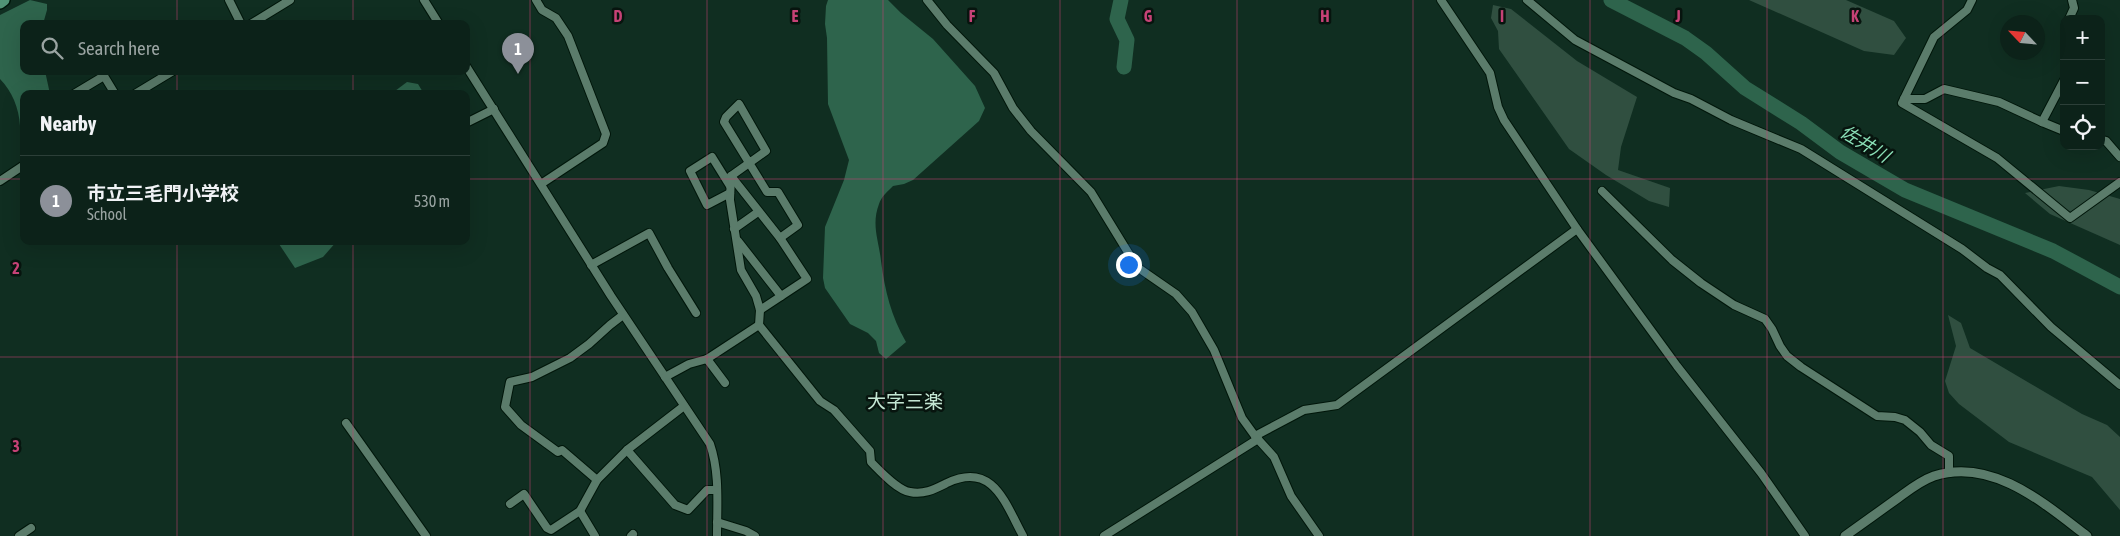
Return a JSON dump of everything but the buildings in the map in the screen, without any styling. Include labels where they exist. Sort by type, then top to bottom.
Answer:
[{"type":"main road","points":[[0,3],[4,0]]},
{"type":"street","points":[[229,0],[239,20]]},
{"type":"street","points":[[258,20],[290,0]]},
{"type":"street","points":[[424,0],[436,20]]},
{"type":"street","points":[[536,0],[542,10],[556,18],[568,36],[606,134],[604,143],[541,184]]},
{"type":"street","points":[[927,0],[947,25],[994,73],[1013,108],[1031,131],[1091,192],[1137,267],[1176,294],[1187,305],[1204,332],[1242,418],[1256,438],[1274,457],[1291,496],[1319,536]]},
{"type":"street","points":[[1441,0],[1490,73],[1498,107],[1504,120],[1577,229],[1677,366],[1761,473],[1805,536]]},
{"type":"street","points":[[1527,0],[1575,40],[1674,93],[1691,99],[1731,120],[1801,149],[1962,249],[1987,268],[2000,275],[2051,328],[2120,385]]},
{"type":"street","points":[[1972,0],[1967,10],[1934,37],[1902,103],[1997,158],[2070,218],[2120,182]]},
{"type":"street","points":[[2071,15],[2074,8],[2072,0]]},
{"type":"street","points":[[470,72],[591,266],[710,444],[715,457],[717,536]]},
{"type":"street","points":[[80,90],[101,75]]},
{"type":"street","points":[[103,75],[112,90]]},
{"type":"street","points":[[142,90],[166,75]]},
{"type":"street","points":[[2042,122],[2060,88]]},
{"type":"street","points":[[1904,100],[1925,99],[1944,90],[1999,102],[2060,129]]},
{"type":"street","points":[[780,238],[798,224],[778,192],[767,192],[747,163],[724,122],[726,117],[739,104],[766,151],[747,163],[731,176],[730,189],[741,270],[756,296],[760,310],[759,325],[820,401],[834,410],[870,451],[871,462],[890,479],[907,492],[922,493],[932,491],[964,476],[985,480],[999,492],[1023,536]]},
{"type":"street","points":[[470,121],[494,109]]},
{"type":"street","points":[[2105,141],[2120,157]]},
{"type":"street","points":[[712,157],[730,189],[707,205],[690,171],[712,157]]},
{"type":"street","points":[[0,181],[20,168]]},
{"type":"street","points":[[731,176],[780,238],[808,279],[760,310]]},
{"type":"street","points":[[1602,191],[1672,260],[1701,283],[1734,305],[1764,319],[1772,329],[1787,356],[1801,367],[1877,416],[1900,418],[1914,427],[1931,445],[1948,456],[1949,473]]},
{"type":"street","points":[[734,228],[758,212]]},
{"type":"street","points":[[1104,536],[1256,438],[1304,410],[1337,405],[1577,229]]},
{"type":"street","points":[[591,266],[649,233],[696,313]]},
{"type":"street","points":[[737,240],[781,296]]},
{"type":"street","points":[[597,480],[562,450],[558,452],[521,425],[505,407],[510,382],[532,377],[570,358],[623,315]]},
{"type":"street","points":[[665,377],[688,364],[707,359],[759,325]]},
{"type":"street","points":[[707,359],[725,383]]},
{"type":"street","points":[[510,504],[524,494],[547,528],[551,530],[580,512],[597,480],[627,450],[684,406]]},
{"type":"street","points":[[346,423],[426,536]]},
{"type":"street","points":[[627,450],[675,505],[688,510],[707,490],[717,490]]},
{"type":"street","points":[[1845,536],[1918,483],[1933,476],[1949,473],[1982,474],[2013,485],[2042,501],[2087,536]]},
{"type":"street","points":[[580,512],[595,536]]},
{"type":"street","points":[[717,522],[746,531],[755,536]]},
{"type":"street","points":[[19,536],[31,528]]},
{"type":"shaded area","points":[[30,0],[47,4],[44,20],[20,20],[20,75],[46,75],[49,90],[20,90],[20,126],[14,100],[0,79],[0,15]]},
{"type":"shaded area","points":[[828,0],[888,0],[933,39],[975,86],[985,108],[979,121],[913,180],[893,186],[880,201],[876,219],[876,233],[884,283],[889,303],[906,342],[886,359],[879,353],[876,341],[868,333],[850,324],[825,288],[823,278],[825,227],[844,180],[849,160],[828,104],[825,24]]},
{"type":"shaded area","points":[[1749,0],[1846,0],[1894,21],[1906,38],[1894,55],[1864,51]]},
{"type":"shaded area","points":[[1493,5],[1511,9],[1577,61],[1637,97],[1621,147],[1618,170],[1670,188],[1669,207],[1649,201],[1606,175],[1569,149],[1499,49],[1498,31],[1491,18]]},
{"type":"shaded area","points":[[407,82],[418,84],[422,90],[396,90]]},
{"type":"shaded area","points":[[2059,186],[2089,190],[2120,199],[2120,245],[2050,214],[2025,193]]},
{"type":"shaded area","points":[[280,245],[334,245],[323,257],[295,268]]},
{"type":"shaded area","points":[[1948,315],[1961,323],[1970,348],[2082,414],[2107,425],[2120,437],[2120,510],[2092,477],[2009,442],[1959,404],[1949,393],[1945,381],[1956,346]]},
{"type":"waterway","points":[[1121,0],[1117,19],[1127,40],[1124,67]]},
{"type":"waterway","name":"佐井川","points":[[1611,0],[1685,38],[1706,53],[1745,88],[1801,123],[1840,152],[1905,190],[2053,251],[2120,287]]},
{"type":"place","name":"市立三毛門小学校","points":[[518,74]]},
{"type":"district","name":"大字三楽","points":[[905,401]]}]
